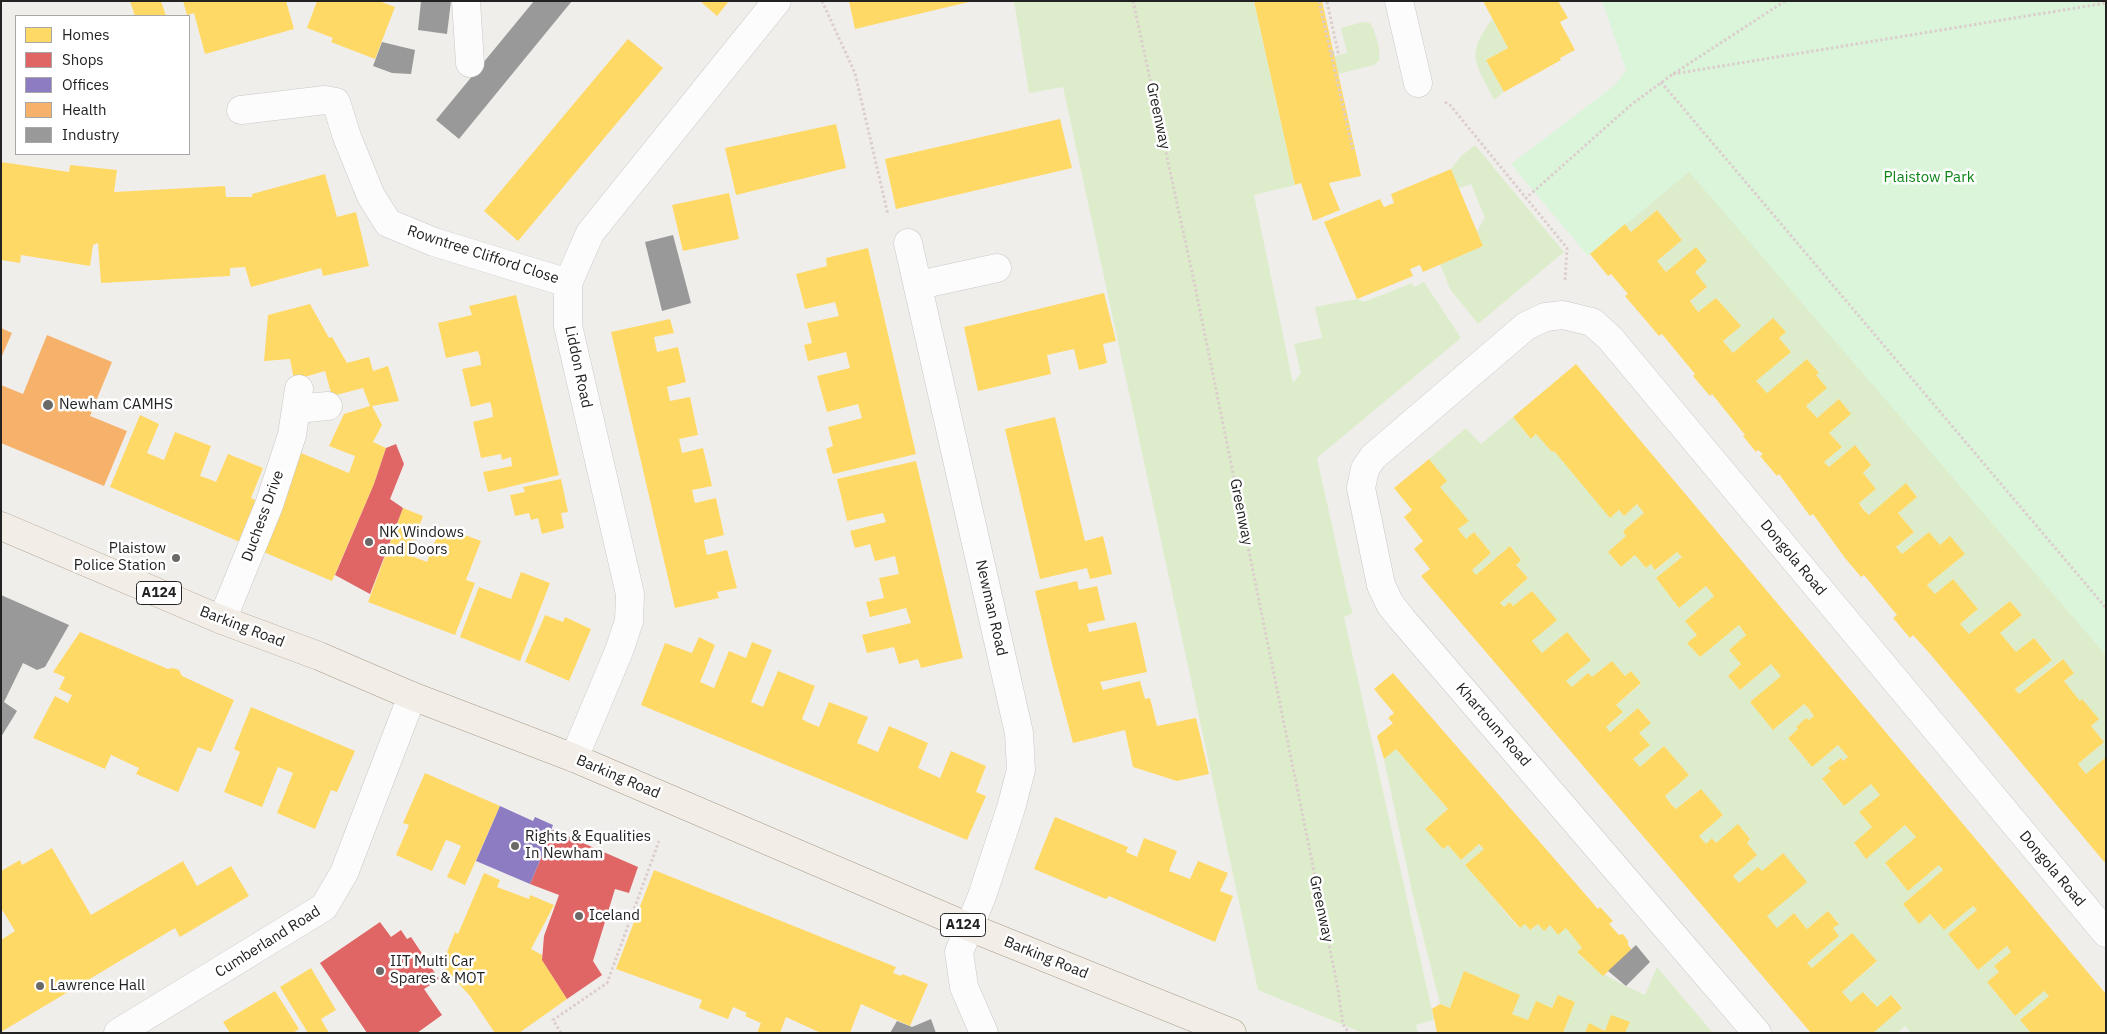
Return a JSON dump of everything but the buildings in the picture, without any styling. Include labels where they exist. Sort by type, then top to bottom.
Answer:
[{"type":"main road","name":"Barking Road","points":[[1,526],[222,620],[319,656],[412,696],[574,758],[969,927],[1232,1033]]},
{"type":"street","points":[[466,1],[470,63]]},
{"type":"street","name":"Liddon Road","points":[[574,758],[619,651],[629,621],[630,594],[568,326],[568,283],[590,233],[777,1]]},
{"type":"street","points":[[1399,1],[1418,83]]},
{"type":"street","name":"Rowntree Clifford Close","points":[[241,110],[325,100],[336,102],[347,137],[371,196],[388,223],[434,242],[568,283]]},
{"type":"street","name":"Newman Road","points":[[908,243],[1019,733],[1020,770],[999,850],[959,952],[964,986],[984,1033]]},
{"type":"street","points":[[919,285],[997,268]]},
{"type":"street","name":"Dongola Road","points":[[1442,397],[1526,326],[1545,317],[1563,315],[1592,322],[1610,338],[2106,933]]},
{"type":"street","name":"Khartoum Road","points":[[1442,397],[1373,457],[1365,469],[1360,488],[1382,585],[1390,604],[1757,1033]]},
{"type":"street","name":"Duchess Drive","points":[[222,620],[269,505],[292,435],[298,399],[328,406]]},
{"type":"street","name":"Cumberland Road","points":[[118,1033],[324,907],[344,873],[412,696]]},
{"type":"path","points":[[822,1],[855,73],[893,234],[906,231],[908,243]]},
{"type":"path","name":"Greenway","points":[[1133,1],[1197,296],[1336,979],[1343,1024],[1349,1033]]},
{"type":"path","points":[[1319,1],[1353,150]]},
{"type":"path","points":[[1525,199],[1632,104],[1661,82],[1785,1]]},
{"type":"path","points":[[1327,2],[1338,52],[1331,53]]},
{"type":"path","points":[[1673,74],[2106,3]]},
{"type":"path","points":[[1661,82],[2106,608]]},
{"type":"path","points":[[1418,83],[1450,105],[1567,248],[1563,315]]},
{"type":"path","points":[[561,1033],[552,1020],[607,983],[659,840]]},
{"type":"green space","points":[[1014,1],[1254,1],[1295,185],[1254,195],[1293,383],[1301,373],[1294,344],[1322,338],[1315,307],[1357,299],[1364,302],[1412,283],[1414,287],[1424,282],[1461,338],[1317,458],[1353,613],[1344,617],[1434,1020],[1416,1025],[1418,1033],[1363,1033],[1258,990],[1063,87],[1029,93]]},
{"type":"green space","name":"Plaistow Park","points":[[1602,1],[2106,1],[2106,655],[1689,172],[1588,256],[1511,164],[1615,85],[1626,70]]},
{"type":"green space","points":[[1492,19],[1508,48],[1486,60],[1504,92],[1494,100],[1476,59],[1478,42]]},
{"type":"green space","points":[[1363,22],[1370,23],[1374,31],[1379,46],[1379,61],[1374,65],[1338,74],[1334,56],[1347,53],[1341,28]]},
{"type":"green space","points":[[1475,145],[1564,252],[1478,324],[1450,289],[1440,264],[1483,246],[1477,231],[1485,218],[1471,184],[1459,188],[1451,169],[1461,156]]},
{"type":"green space","points":[[1689,171],[2106,655],[2106,757],[2086,774],[2078,764],[2104,742],[2091,726],[2098,719],[2064,681],[2074,673],[2062,659],[2019,694],[2015,689],[2052,659],[2034,638],[2016,652],[2000,633],[2022,615],[2010,601],[1969,634],[1960,624],[1978,609],[1953,579],[1935,594],[1927,585],[1965,554],[1950,537],[1940,545],[1929,532],[1902,554],[1896,547],[1914,532],[1898,513],[1917,497],[1907,484],[1869,515],[1859,503],[1876,489],[1863,473],[1871,465],[1855,446],[1829,467],[1824,462],[1842,447],[1829,433],[1851,414],[1839,399],[1817,418],[1806,406],[1826,388],[1816,375],[1819,373],[1807,359],[1767,393],[1756,381],[1791,352],[1779,338],[1785,332],[1773,319],[1733,353],[1723,341],[1740,326],[1716,298],[1698,312],[1690,301],[1707,288],[1695,272],[1707,261],[1695,248],[1666,272],[1657,261],[1682,240],[1657,210],[1631,232],[1625,224]]},
{"type":"green space","points":[[1513,417],[1531,439],[1536,434],[1552,452],[1554,451],[1610,517],[1619,510],[1624,516],[1637,504],[1644,513],[1623,531],[1626,536],[1608,552],[1621,567],[1635,555],[1646,568],[1651,564],[1656,570],[1677,552],[1682,557],[1656,578],[1679,608],[1706,586],[1714,596],[1685,621],[1697,635],[1687,643],[1700,657],[1739,625],[1746,635],[1729,650],[1741,664],[1728,676],[1740,690],[1771,664],[1781,676],[1750,702],[1773,730],[1804,704],[1814,716],[1809,720],[1806,718],[1788,738],[1812,767],[1838,745],[1848,757],[1843,761],[1840,758],[1829,767],[1831,771],[1822,780],[1844,806],[1871,784],[1880,795],[1859,812],[1872,827],[1854,844],[1866,858],[1905,825],[1916,837],[1885,864],[1908,891],[1939,865],[1943,870],[1903,904],[1920,923],[1930,914],[1944,930],[1973,906],[1977,910],[1948,934],[1978,970],[2007,946],[2011,952],[1994,966],[1999,972],[1987,982],[2015,1016],[2044,991],[2049,996],[2020,1020],[2031,1033],[1911,1033],[1905,1026],[1897,1033],[1873,1033],[1902,1007],[1891,995],[1877,1007],[1864,992],[1851,1002],[1842,992],[1877,962],[1852,933],[1812,968],[1807,963],[1839,936],[1833,928],[1839,923],[1828,911],[1807,929],[1794,913],[1777,928],[1767,916],[1783,853],[1762,871],[1758,867],[1739,883],[1733,876],[1757,855],[1747,843],[1750,839],[1738,825],[1716,843],[1712,838],[1706,844],[1699,836],[1723,815],[1700,789],[1676,809],[1665,796],[1689,775],[1664,746],[1640,767],[1633,759],[1650,745],[1639,733],[1651,722],[1638,708],[1610,732],[1606,727],[1623,713],[1616,705],[1641,684],[1631,671],[1625,676],[1612,661],[1592,677],[1588,673],[1572,687],[1566,681],[1591,659],[1567,632],[1542,653],[1532,641],[1556,620],[1532,591],[1513,606],[1510,602],[1504,607],[1500,603],[1528,578],[1516,565],[1521,559],[1510,546],[1476,575],[1472,570],[1491,553],[1474,532],[1466,539],[1458,529],[1468,521],[1440,487],[1446,481],[1429,459],[1466,428],[1481,444]]},
{"type":"green space","points":[[1396,749],[1448,809],[1425,829],[1443,849],[1448,845],[1461,860],[1479,844],[1484,849],[1465,865],[1519,928],[1525,924],[1530,930],[1538,924],[1550,925],[1558,935],[1566,928],[1582,948],[1577,952],[1592,966],[1645,995],[1657,967],[1713,1033],[1625,1033],[1630,1022],[1605,1031],[1589,1024],[1585,1033],[1563,1033],[1575,1002],[1558,995],[1552,1008],[1536,1002],[1528,1020],[1512,1014],[1519,995],[1464,971],[1450,1008],[1440,1004],[1413,896],[1384,759]]},
{"type":"place","name":"Newham CAMHS","points":[[48,405]]},
{"type":"place","name":"NK Windows and Doors","points":[[369,542]]},
{"type":"place","name":"Plaistow Police Station","points":[[176,558]]},
{"type":"place","name":"Rights & Equalities In Newham","points":[[515,846]]},
{"type":"place","name":"Iceland","points":[[579,916]]},
{"type":"place","name":"IIT Multi Car Spares & MOT","points":[[380,971]]},
{"type":"place","name":"Lawrence Hall","points":[[40,986]]}]
